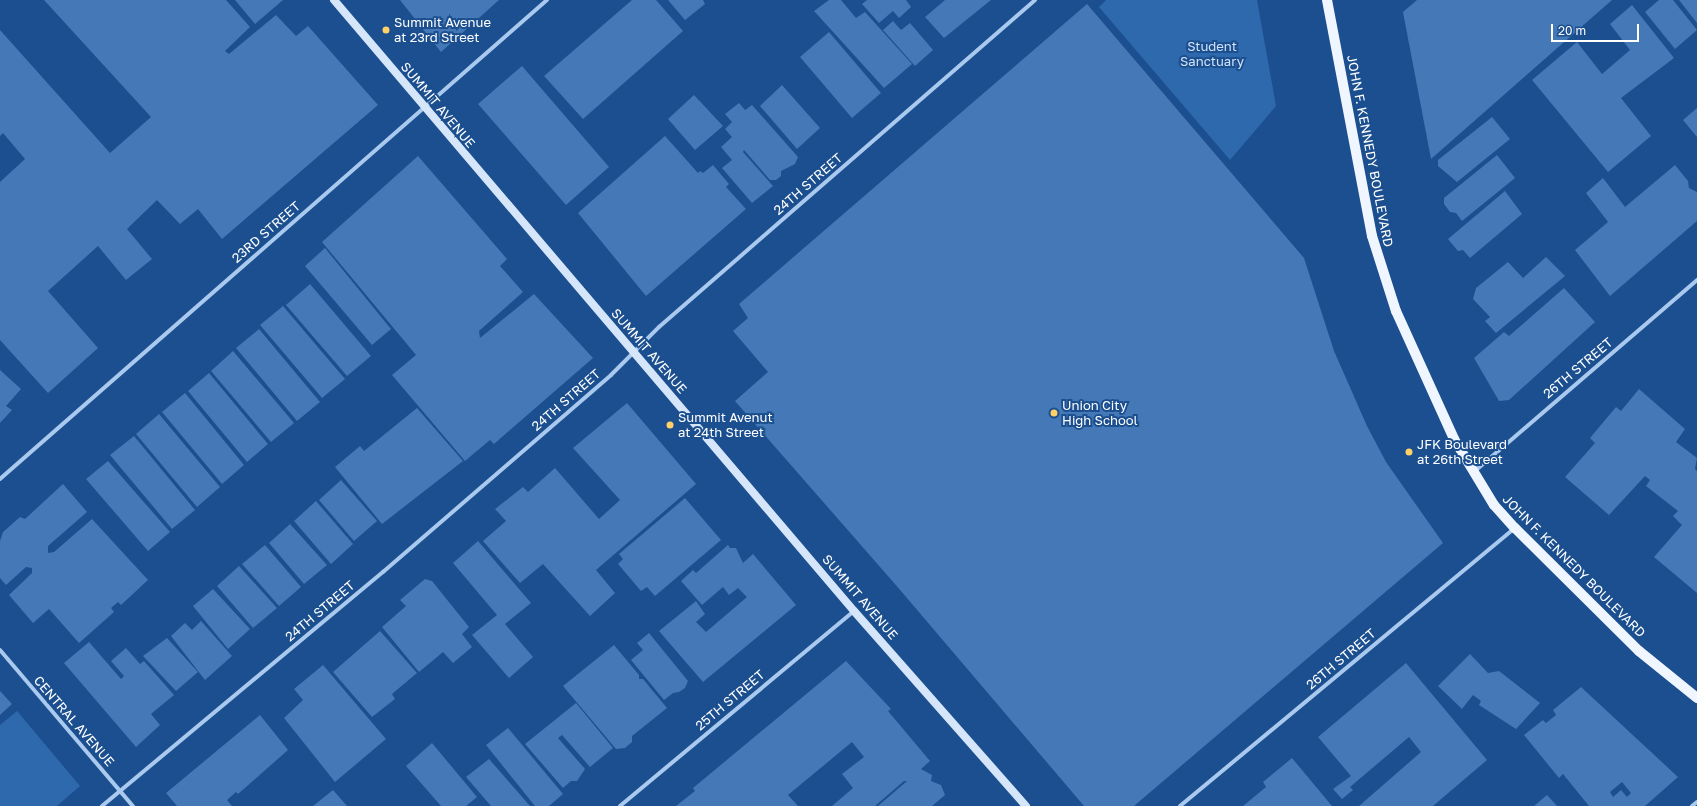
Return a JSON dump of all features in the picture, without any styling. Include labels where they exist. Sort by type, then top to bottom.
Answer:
[{"type":"main road","name":"JOHN F. KENNEDY BOULEVARD","points":[[1327,0],[1372,236],[1396,311],[1454,439],[1494,505],[1514,528],[1639,651],[1697,698]]},
{"type":"street","name":"SUMMIT AVENUE","points":[[334,0],[423,107],[854,611],[1026,806]]},
{"type":"street","name":"23RD STREET","points":[[0,480],[423,107],[547,0]]},
{"type":"street","name":"24TH STREET","points":[[102,806],[382,572],[611,374],[633,352],[1035,0]]},
{"type":"street","name":"26TH STREET","points":[[1473,472],[1697,280]]},
{"type":"street","name":"26TH STREET","points":[[1180,806],[1514,528]]},
{"type":"street","name":"25TH STREET","points":[[620,806],[854,611]]},
{"type":"street","name":"CENTRAL AVENUE","points":[[0,650],[133,806]]},
{"type":"street","points":[[1692,806],[1697,802]]},
{"type":"green space","name":"Student Sanctuary","points":[[1106,0],[1257,0],[1276,106],[1230,160],[1099,7]]},
{"type":"green space","points":[[17,711],[80,786],[57,806],[0,806],[0,725]]},
{"type":"building","points":[[44,0],[226,0],[250,27],[225,51],[229,54],[276,15],[296,36],[308,26],[378,105],[222,239],[198,209],[180,224],[157,200],[127,229],[152,259],[126,280],[98,246],[48,291],[98,348],[48,393],[0,340],[0,182],[25,159],[3,133],[0,136],[0,30],[110,153],[151,117]]},
{"type":"building","points":[[235,0],[283,0],[255,24]]},
{"type":"building","points":[[400,0],[499,0],[441,52]]},
{"type":"building","points":[[632,0],[656,0],[683,31],[583,119],[544,76]]},
{"type":"building","points":[[668,0],[703,0],[705,4],[685,20]]},
{"type":"building","points":[[829,0],[841,0],[856,18],[865,12],[912,64],[884,88],[814,11]]},
{"type":"building","points":[[867,0],[906,0],[911,7],[899,18],[893,11],[879,23],[862,4]]},
{"type":"building","points":[[945,0],[991,0],[944,38],[925,17]]},
{"type":"building","points":[[1417,0],[1612,0],[1431,159],[1403,12]]},
{"type":"building","points":[[1659,0],[1673,0],[1697,30],[1675,49],[1645,12]]},
{"type":"building","points":[[1679,0],[1697,0],[1697,23]]},
{"type":"building","name":"Union City High School","points":[[1087,4],[1304,258],[1334,351],[1367,426],[1386,462],[1443,543],[1134,806],[1084,806],[901,591],[735,401],[768,372],[733,331],[748,318],[739,304]]},
{"type":"building","points":[[1632,5],[1674,58],[1621,98],[1651,136],[1608,172],[1532,80],[1577,42],[1602,74],[1630,50],[1610,24]]},
{"type":"building","points":[[893,21],[901,30],[910,23],[933,50],[915,66],[883,30]]},
{"type":"building","points":[[829,32],[881,93],[852,118],[800,57]]},
{"type":"building","points":[[522,66],[609,167],[566,205],[478,104]]},
{"type":"building","points":[[782,85],[820,128],[797,149],[760,106]]},
{"type":"building","points":[[694,95],[723,126],[695,150],[668,119]]},
{"type":"building","points":[[739,103],[745,110],[752,105],[798,157],[795,164],[781,171],[781,176],[776,180],[770,180],[744,150],[743,152],[773,186],[752,203],[722,168],[732,160],[721,147],[732,137],[725,129],[732,122],[725,114]]},
{"type":"building","points":[[1697,108],[1697,137],[1683,120]]},
{"type":"building","points":[[1492,117],[1510,139],[1457,182],[1438,166],[1438,160]]},
{"type":"building","points":[[665,136],[698,173],[700,171],[703,173],[713,165],[729,184],[726,187],[746,209],[646,296],[578,213]]},
{"type":"building","points":[[1497,155],[1515,178],[1462,221],[1456,213],[1450,212],[1444,204],[1444,198]]},
{"type":"building","points":[[418,156],[507,259],[500,266],[523,292],[479,331],[480,338],[534,294],[593,358],[494,444],[490,440],[465,461],[392,375],[416,355],[322,242]]},
{"type":"building","points":[[1675,165],[1688,181],[1689,188],[1697,192],[1697,221],[1610,296],[1575,250],[1608,222],[1586,193],[1603,178],[1625,207]]},
{"type":"building","points":[[1505,191],[1522,214],[1470,258],[1463,250],[1458,251],[1448,239]]},
{"type":"building","points":[[325,248],[391,329],[372,345],[305,266]]},
{"type":"building","points":[[1546,257],[1565,276],[1496,333],[1485,321],[1490,317],[1473,299],[1476,288],[1508,262],[1523,278]]},
{"type":"building","points":[[310,284],[371,356],[347,376],[286,305]]},
{"type":"building","points":[[1564,288],[1595,322],[1509,400],[1499,401],[1474,358],[1504,332],[1509,336]]},
{"type":"building","points":[[283,306],[345,379],[322,398],[260,325]]},
{"type":"building","points":[[259,329],[320,402],[297,421],[236,348]]},
{"type":"building","points":[[233,351],[294,423],[271,442],[211,371]]},
{"type":"building","points":[[0,370],[21,389],[6,406],[12,410],[0,423]]},
{"type":"building","points":[[209,373],[268,444],[247,462],[188,391]]},
{"type":"building","points":[[1639,389],[1685,429],[1676,442],[1697,458],[1695,469],[1697,471],[1697,593],[1654,557],[1682,525],[1673,516],[1678,511],[1646,486],[1650,480],[1645,476],[1609,515],[1565,477],[1595,443],[1590,438],[1616,407],[1621,411]]},
{"type":"building","points":[[185,393],[244,465],[222,484],[162,412]]},
{"type":"building","points":[[627,403],[696,484],[596,570],[615,593],[590,616],[543,564],[520,583],[483,541],[506,521],[495,509],[523,487],[528,492],[555,468],[599,519],[620,500],[573,448]]},
{"type":"building","points":[[417,408],[463,461],[382,524],[335,467],[360,446],[364,451]]},
{"type":"building","points":[[159,414],[220,487],[197,507],[136,434]]},
{"type":"building","points":[[134,436],[195,510],[172,529],[110,455]]},
{"type":"building","points":[[108,461],[170,532],[148,551],[86,479]]},
{"type":"building","points":[[341,480],[377,521],[354,541],[319,500]]},
{"type":"building","points":[[63,484],[87,512],[48,546],[48,553],[54,552],[92,519],[148,580],[121,605],[118,602],[111,608],[114,612],[79,643],[49,609],[33,623],[9,595],[32,573],[32,568],[26,567],[6,585],[0,578],[0,541],[3,532],[20,517],[25,519]]},
{"type":"building","points":[[685,498],[721,540],[655,596],[647,587],[641,591],[618,564],[623,559],[619,554]]},
{"type":"building","points":[[316,501],[353,544],[331,564],[294,521]]},
{"type":"building","points":[[290,524],[327,565],[304,584],[269,543]]},
{"type":"building","points":[[478,541],[531,603],[505,624],[533,657],[509,678],[472,635],[497,615],[453,563]]},
{"type":"building","points":[[265,545],[301,587],[279,606],[242,564]]},
{"type":"building","points":[[728,545],[730,548],[736,548],[743,563],[753,554],[796,605],[703,682],[659,631],[696,601],[705,614],[696,622],[706,632],[747,597],[738,588],[729,595],[723,587],[702,605],[681,581],[693,570],[696,573]]},
{"type":"building","points":[[239,566],[277,608],[253,628],[217,586]]},
{"type":"building","points":[[425,579],[432,581],[469,627],[462,634],[472,647],[453,663],[443,652],[419,672],[382,627],[406,606],[400,600]]},
{"type":"building","points":[[213,589],[250,629],[228,649],[193,606]]},
{"type":"building","points":[[201,621],[232,656],[205,680],[171,636],[185,623],[192,630]]},
{"type":"building","points":[[380,631],[417,673],[392,694],[395,699],[372,717],[333,672]]},
{"type":"building","points":[[649,633],[688,681],[685,688],[679,692],[673,693],[664,700],[631,660],[643,650],[637,643]]},
{"type":"building","points":[[167,638],[198,672],[176,691],[143,656]]},
{"type":"building","points":[[89,642],[121,679],[124,676],[111,661],[126,648],[140,664],[144,661],[174,695],[151,714],[160,725],[136,747],[64,663]]},
{"type":"building","points":[[614,645],[639,675],[639,679],[643,679],[667,708],[632,736],[632,742],[625,748],[616,749],[563,686]]},
{"type":"building","points":[[1470,654],[1488,673],[1499,671],[1540,703],[1516,729],[1479,705],[1481,701],[1473,695],[1462,709],[1438,686]]},
{"type":"building","points":[[846,661],[891,709],[888,711],[930,761],[921,769],[932,775],[931,781],[941,785],[945,795],[932,806],[878,806],[907,781],[904,781],[875,806],[832,806],[853,788],[842,774],[864,757],[852,742],[788,795],[798,806],[676,806],[695,791],[693,788]]},
{"type":"building","points":[[1406,663],[1487,760],[1433,806],[1359,806],[1421,752],[1409,737],[1350,787],[1353,790],[1342,799],[1333,789],[1351,776],[1318,737]]},
{"type":"building","points":[[323,665],[386,739],[335,782],[284,718],[303,700],[294,689]]},
{"type":"building","points":[[1581,687],[1678,777],[1645,806],[1589,806],[1563,774],[1559,778],[1524,735],[1543,720],[1546,723],[1556,715],[1553,710]],"holes":[[[1622,782],[1631,793],[1627,797],[1621,790],[1613,797],[1610,792]]]},
{"type":"building","points":[[0,691],[12,704],[0,715]]},
{"type":"building","points":[[576,703],[613,748],[590,767],[562,735],[558,738],[585,769],[577,781],[571,781],[563,788],[525,744]]},
{"type":"building","points":[[260,715],[288,750],[238,794],[236,792],[227,800],[232,806],[177,806],[166,793]]},
{"type":"building","points":[[508,728],[563,794],[549,806],[535,806],[486,745]]},
{"type":"building","points":[[432,743],[477,797],[466,806],[441,806],[406,766]]},
{"type":"building","points":[[1292,758],[1332,806],[1243,806],[1266,787],[1263,782]]},
{"type":"building","points":[[489,759],[530,806],[491,806],[466,777]]},
{"type":"building","points":[[333,790],[347,806],[313,806]]},
{"type":"building","points":[[1547,795],[1557,806],[1534,806]]},
{"type":"place","name":"Summit Avenue at 23rd Street","points":[[386,30]]},
{"type":"place","name":"Union City High School","points":[[1054,413]]},
{"type":"place","name":"Summit Avenut at 24th Street","points":[[670,425]]},
{"type":"place","name":"JFK Boulevard at 26th Street","points":[[1409,452]]}]
